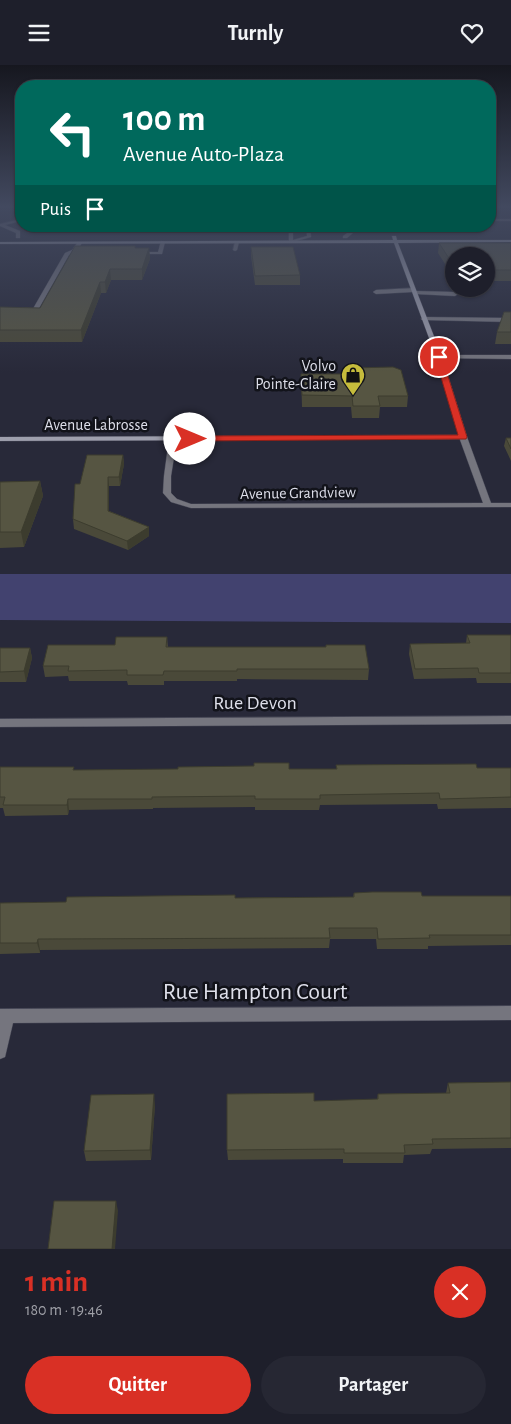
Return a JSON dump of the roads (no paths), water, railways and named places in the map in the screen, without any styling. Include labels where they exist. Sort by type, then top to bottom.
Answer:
[{"type":"street","points":[[24,316],[32,316],[62,262]]},
{"type":"street","points":[[403,262],[439,357],[463,437],[488,505]]},
{"type":"street","points":[[376,292],[414,291],[445,293]]},
{"type":"street","points":[[424,319],[511,319]]},
{"type":"street","points":[[439,357],[511,357]]},
{"type":"street","name":"Avenue Labrosse","points":[[0,439],[463,437]]},
{"type":"street","name":"Avenue Grandview","points":[[173,439],[166,490],[171,498],[191,506],[511,505]]},
{"type":"street","name":"Rue Devon","points":[[0,723],[511,720]]},
{"type":"street","name":"Rue Hampton Court","points":[[4,1016],[511,1013]]},
{"type":"street","points":[[0,1052],[4,1016]]},
{"type":"place","name":"Volvo Pointe-Claire","points":[[353,396]]}]
